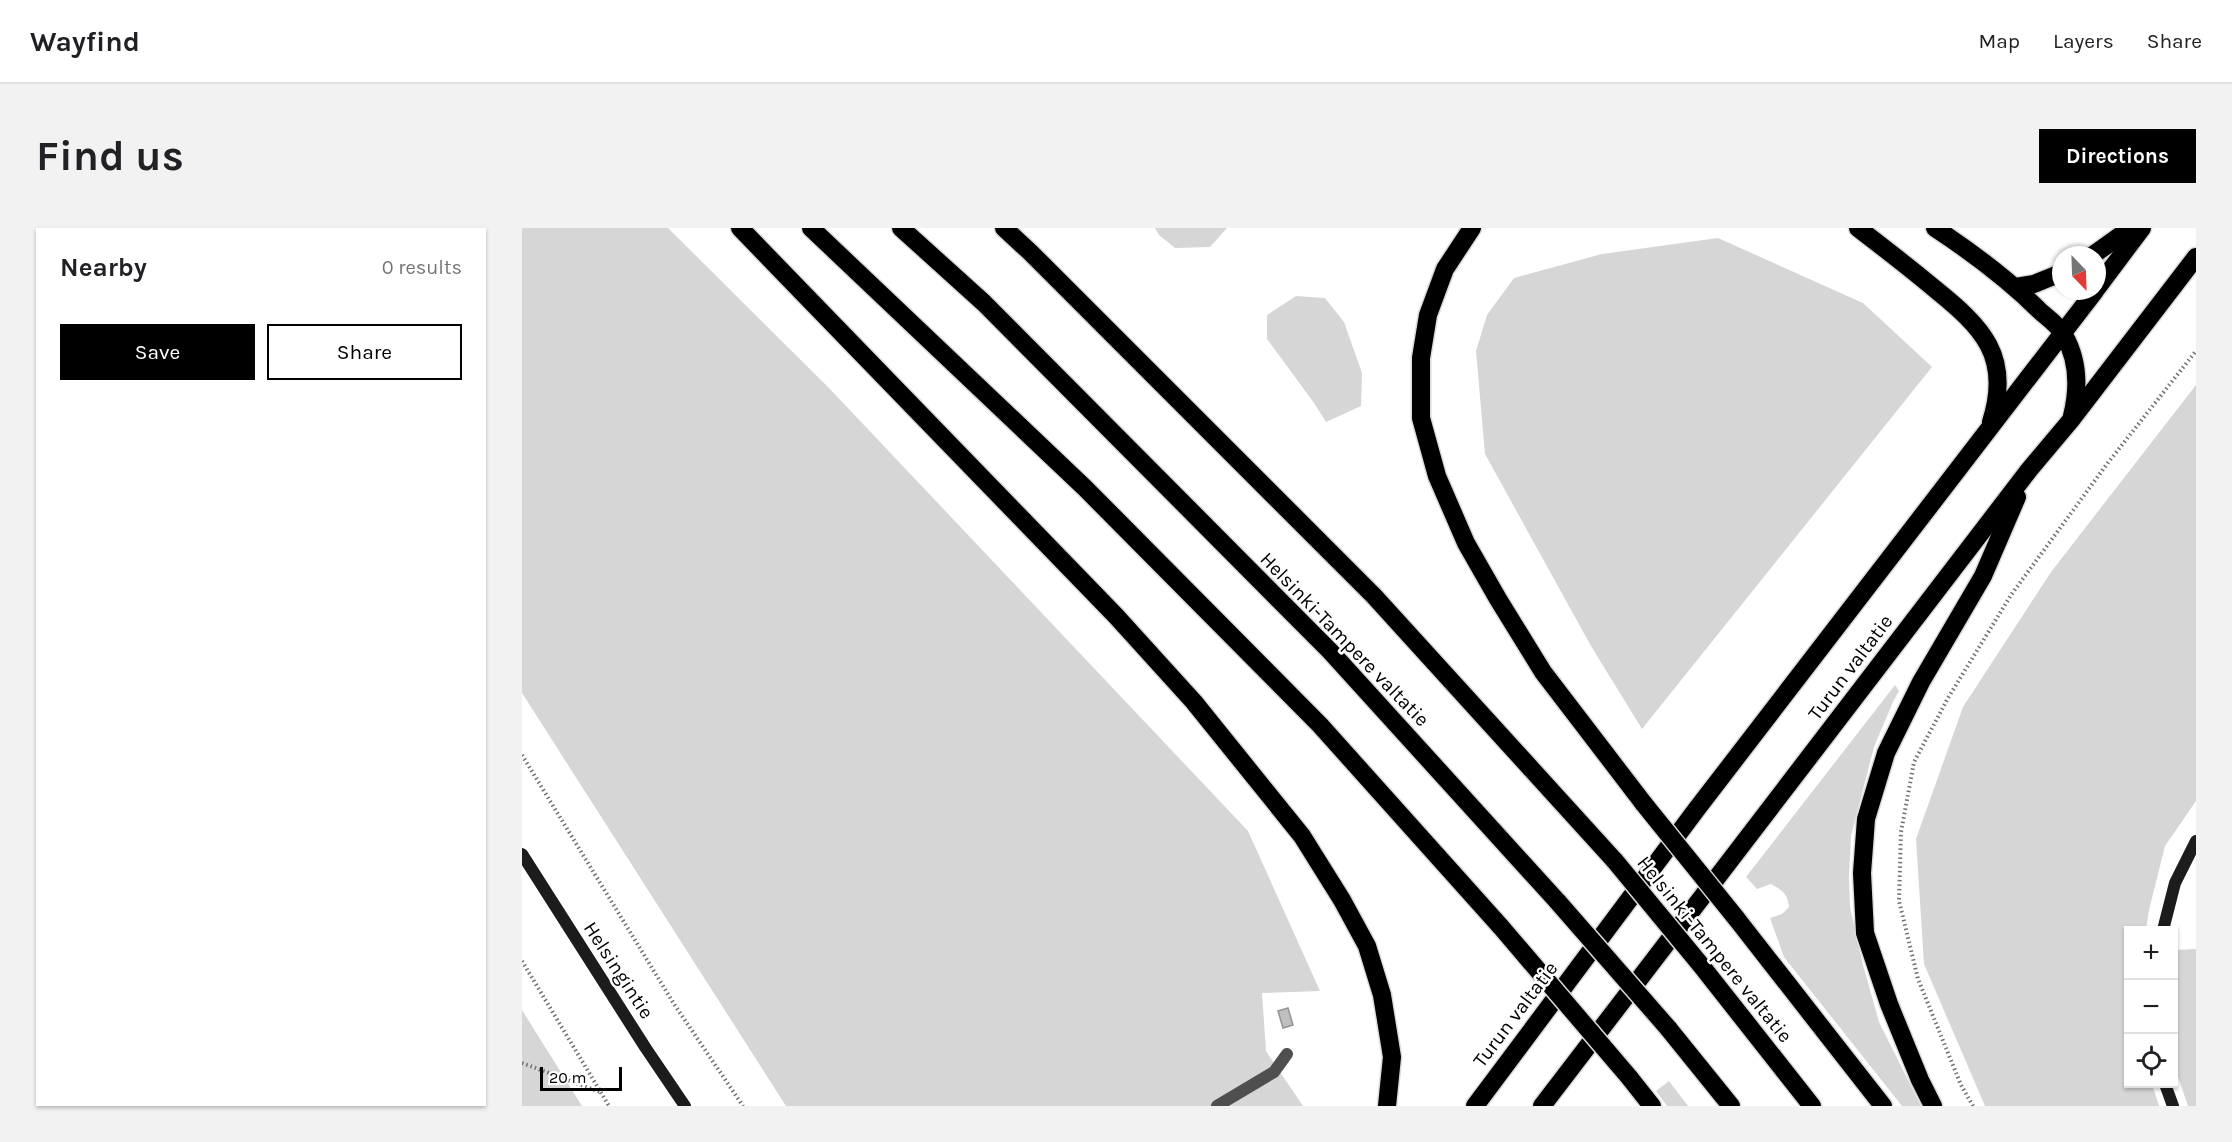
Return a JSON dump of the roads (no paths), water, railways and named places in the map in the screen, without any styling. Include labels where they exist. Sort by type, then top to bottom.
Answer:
[{"type":"highway","points":[[740,228],[1116,616],[1194,702],[1302,836],[1342,900],[1366,946],[1382,995],[1392,1058],[1386,1106]]},
{"type":"highway","points":[[811,228],[1084,488],[1320,725],[1500,927],[1652,1106]]},
{"type":"highway","name":"Helsinki-Tampere valtatie","points":[[901,228],[984,303],[1330,651],[1558,902],[1668,1028],[1731,1106]]},
{"type":"highway","name":"Helsinki-Tampere valtatie","points":[[1004,228],[1374,597],[1614,861],[1700,964],[1812,1106]]},
{"type":"highway","points":[[1472,228],[1445,269],[1428,315],[1421,358],[1421,418],[1437,476],[1466,543],[1543,672],[1644,804],[1883,1106]]},
{"type":"highway","points":[[1858,228],[1967,315],[1984,335],[1994,356],[1998,374],[1995,411],[1989,431]]},
{"type":"highway","points":[[1935,228],[2016,287],[2064,333],[2078,377],[2077,397],[2071,420]]},
{"type":"highway","points":[[2106,246],[2131,228]]},
{"type":"highway","name":"Turun valtatie","points":[[2106,277],[2142,228]]},
{"type":"highway","name":"Turun valtatie","points":[[1542,1106],[2029,470],[2071,420],[2196,257]]},
{"type":"highway","points":[[2016,287],[2034,284],[2052,277]]},
{"type":"highway","name":"Turun valtatie","points":[[1475,1106],[1696,810],[2089,300]]},
{"type":"highway","points":[[1933,1106],[1889,1004],[1865,933],[1862,873],[1866,819],[1886,753],[1921,682],[1983,576],[2029,470]]},
{"type":"main road","points":[[2164,926],[2175,883],[2196,842]]},
{"type":"main road","name":"Helsingintie","points":[[522,854],[685,1106]]},
{"type":"main road","points":[[2167,1088],[2173,1106]]},
{"type":"lane","points":[[1216,1106],[1274,1072],[1287,1054]]}]
